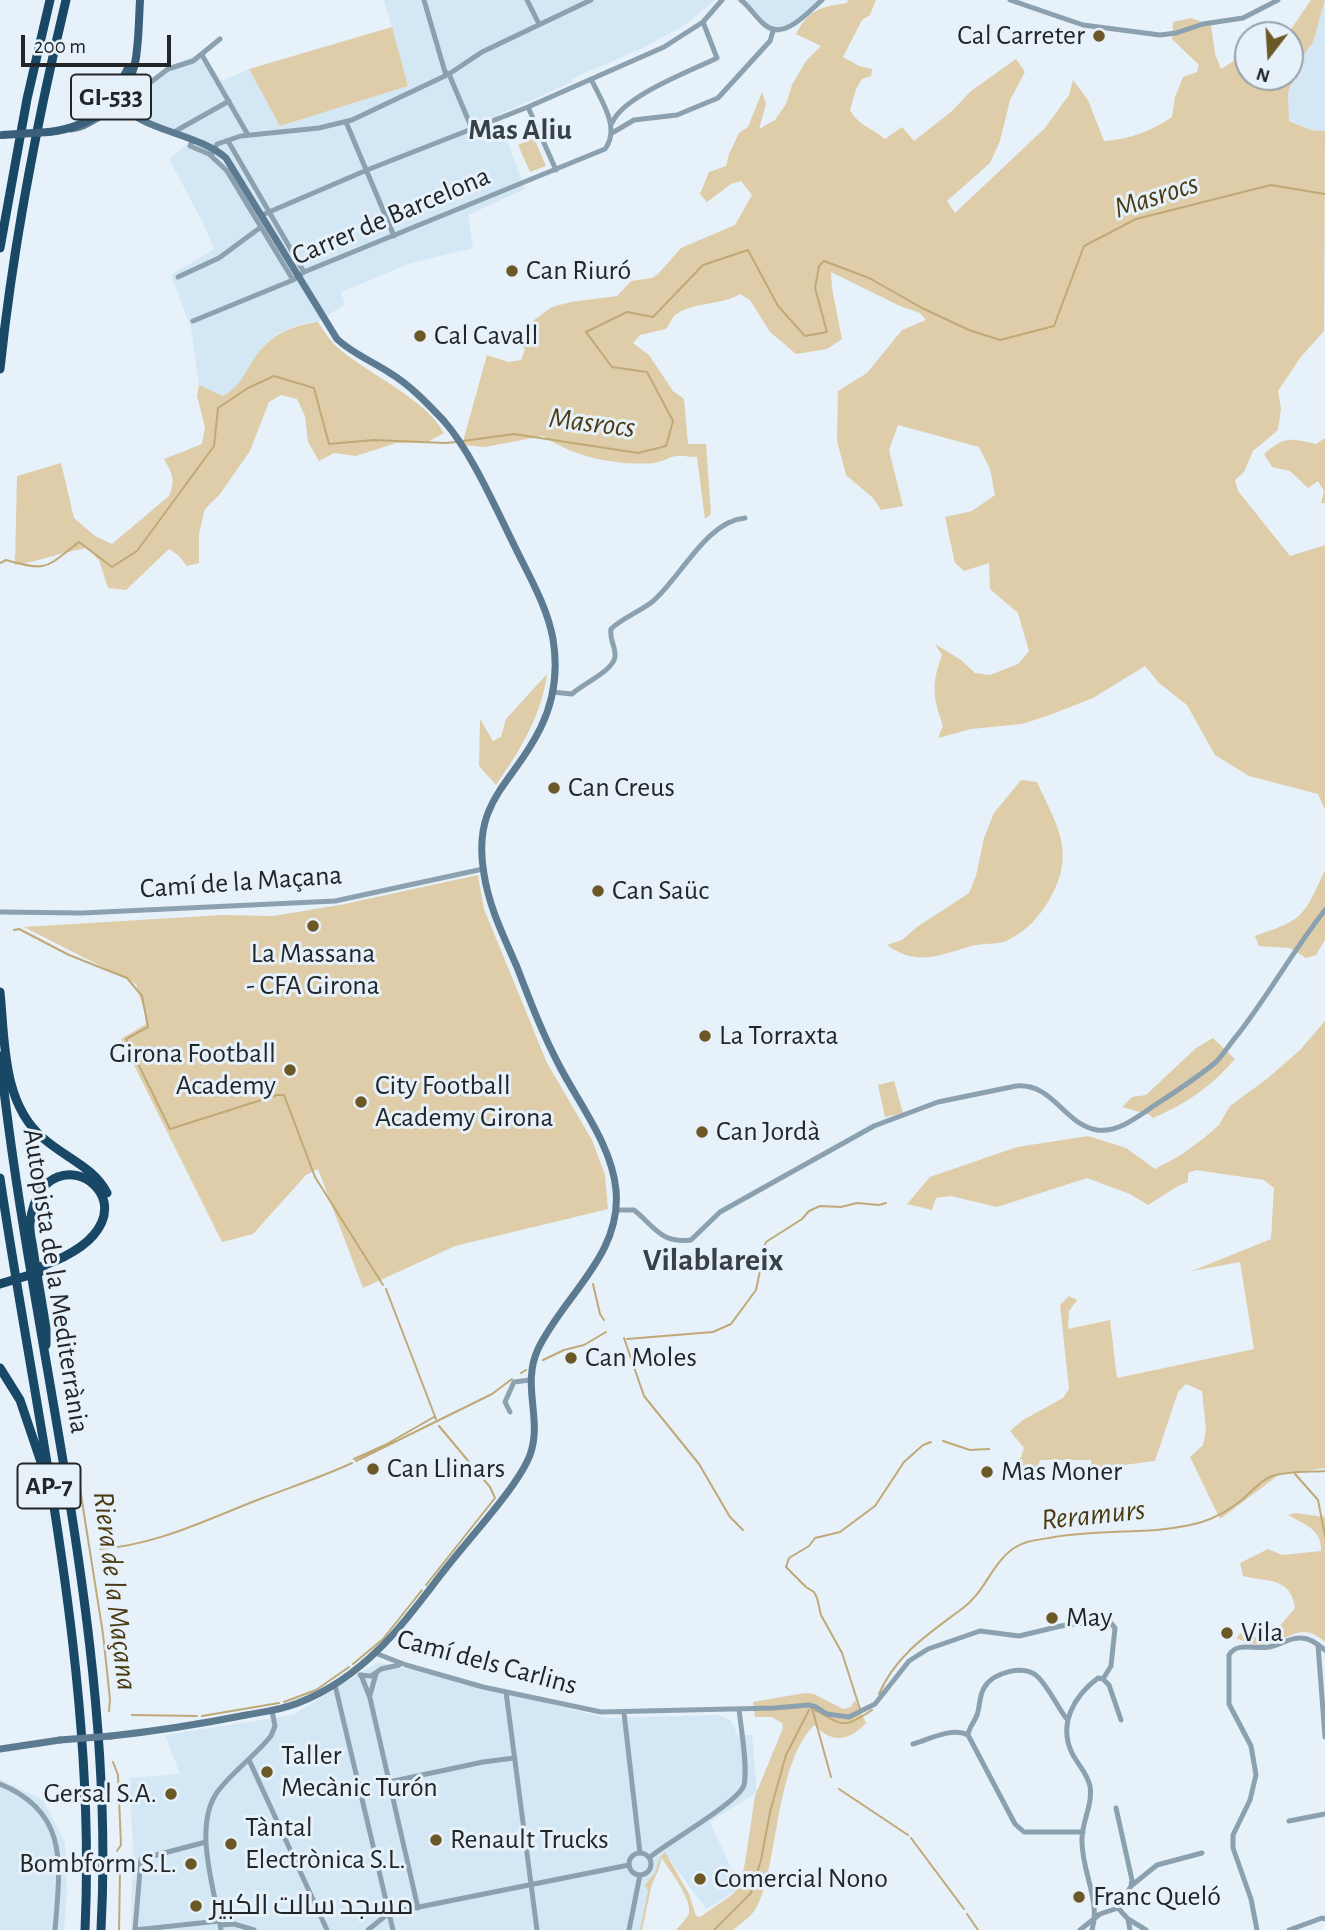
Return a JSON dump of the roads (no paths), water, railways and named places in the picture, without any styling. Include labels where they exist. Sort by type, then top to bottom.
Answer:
[{"type":"highway","points":[[0,248],[27,99],[50,0]]},
{"type":"highway","points":[[0,369],[27,187],[66,0]]},
{"type":"highway","points":[[0,992],[9,1074],[19,1108],[42,1138],[97,1178],[107,1193],[109,1202],[109,1219],[97,1241],[82,1254],[0,1284]]},
{"type":"highway","name":"Autopista de la Mediterrània","points":[[0,1056],[19,1205],[82,1594],[97,1718],[102,1796],[101,1930]]},
{"type":"highway","points":[[0,1278],[42,1269],[78,1250],[99,1230],[104,1214],[100,1191],[88,1180],[67,1174],[53,1178],[40,1191],[33,1209],[29,1227],[46,1329],[47,1373]]},
{"type":"highway","name":"Autopista de la Mediterrània","points":[[0,1178],[58,1542],[75,1667],[87,1836],[85,1930]]},
{"type":"highway","points":[[0,1368],[20,1401],[45,1473],[58,1542]]},
{"type":"main road","name":"GI-533","points":[[1,135],[70,130],[98,116],[119,96],[128,82],[136,56],[140,0]]},
{"type":"main road","name":"GI-533","points":[[53,132],[80,121],[100,108],[117,90],[130,63],[137,38]]},
{"type":"street","points":[[424,0],[445,72],[449,74],[472,129]]},
{"type":"street","points":[[527,0],[539,24]]},
{"type":"street","points":[[193,139],[190,146],[214,150],[228,141],[248,135],[319,128],[346,122],[449,74],[482,52],[591,0]]},
{"type":"street","points":[[265,214],[367,170],[528,107],[664,47],[703,22],[722,0]]},
{"type":"street","points":[[741,0],[773,31],[785,29],[822,0]]},
{"type":"street","points":[[1010,0],[1023,2],[1083,25],[1160,35],[1242,18],[1278,0]]},
{"type":"street","points":[[612,133],[615,116],[634,100],[718,58],[703,22]]},
{"type":"street","points":[[612,133],[634,120],[677,115],[718,98],[771,41],[773,31]]},
{"type":"street","points":[[134,95],[168,69],[193,61],[220,38]]},
{"type":"street","points":[[202,55],[248,135]]},
{"type":"street","points":[[129,111],[125,94],[135,70],[136,56]]},
{"type":"street","points":[[129,111],[119,96],[130,63]]},
{"type":"street","points":[[592,79],[612,123]]},
{"type":"street","points":[[174,132],[229,101]]},
{"type":"street","points":[[528,107],[556,170]]},
{"type":"street","points":[[70,130],[92,123],[114,109],[129,111],[214,150],[223,156],[235,171],[265,214],[263,225],[219,258],[178,277]]},
{"type":"street","points":[[346,122],[394,236]]},
{"type":"street","name":"Carrer de Barcelona","points":[[192,321],[605,149],[610,143],[612,133]]},
{"type":"street","points":[[223,156],[228,141]]},
{"type":"street","points":[[228,141],[298,276]]},
{"type":"street","points":[[214,150],[337,339],[352,352],[405,383],[445,423],[490,495],[545,610],[555,656],[552,692],[535,737],[503,782],[488,812],[483,834],[483,869],[491,905],[530,1001],[558,1062],[606,1151],[616,1188],[616,1210],[607,1245],[543,1340],[533,1362],[530,1380],[535,1433],[524,1468],[377,1654],[382,1662],[372,1681],[370,1698]]},
{"type":"street","points":[[552,692],[572,694],[612,665],[615,656],[610,639],[611,629],[654,600],[713,534],[729,522],[745,518]]},
{"type":"street","name":"Camí de la Maçana","points":[[1,912],[82,912],[335,901],[483,869]]},
{"type":"street","points":[[616,1210],[634,1210],[669,1240],[691,1240],[720,1212],[874,1126],[938,1102],[1016,1086],[1039,1088],[1068,1114],[1097,1130],[1131,1122],[1217,1061],[1247,1023],[1325,910]]},
{"type":"street","points":[[510,1412],[505,1402],[514,1381],[530,1380]]},
{"type":"street","name":"Camí dels Carlins","points":[[0,1749],[187,1727],[272,1711],[302,1702],[335,1685],[358,1672],[377,1654],[406,1665],[506,1692],[601,1712],[774,1708],[800,1704],[816,1707],[827,1714],[842,1718],[866,1709],[883,1696],[909,1661],[928,1649],[974,1633],[990,1631],[1019,1636],[1103,1620],[1109,1621],[1115,1628],[1111,1665],[1103,1679]]},
{"type":"street","points":[[1257,1930],[1251,1899],[1233,1848],[1233,1835],[1250,1800],[1256,1775],[1251,1746],[1229,1704],[1229,1655],[1232,1650],[1240,1647],[1265,1648],[1300,1637],[1325,1650]]},
{"type":"street","points":[[1318,1645],[1325,1737]]},
{"type":"street","points":[[358,1672],[372,1676],[394,1665],[406,1665]]},
{"type":"street","points":[[968,1735],[984,1686],[1011,1671],[1027,1670],[1038,1677],[1066,1718],[1070,1747],[1090,1784],[1091,1795],[1083,1832],[1083,1854],[1096,1911],[1092,1930]]},
{"type":"street","points":[[358,1672],[370,1698],[418,1908]]},
{"type":"street","points":[[1066,1718],[1084,1690],[1098,1678],[1109,1685],[1121,1720]]},
{"type":"street","points":[[335,1685],[393,1930]]},
{"type":"street","points":[[506,1692],[537,1930]]},
{"type":"street","points":[[650,1857],[741,1792],[745,1776],[739,1709]]},
{"type":"street","points":[[220,1925],[206,1842],[206,1820],[215,1795],[271,1735],[275,1726],[272,1711]]},
{"type":"street","points":[[624,1713],[640,1853]]},
{"type":"street","points":[[914,1744],[961,1731],[968,1735],[1015,1824],[1024,1832],[1083,1832]]},
{"type":"street","points":[[389,1782],[514,1758]]},
{"type":"street","points":[[249,1760],[327,1930]]},
{"type":"street","points":[[0,1784],[16,1790],[34,1803],[55,1839],[60,1868],[55,1930]]},
{"type":"street","points":[[1116,1808],[1131,1886]]},
{"type":"street","points":[[1289,1821],[1325,1814]]},
{"type":"street","points":[[206,1842],[141,1859],[135,1930],[234,1924],[254,1930]]},
{"type":"street","points":[[640,1853],[650,1857]]},
{"type":"street","points":[[640,1853],[631,1858],[629,1865],[633,1872],[640,1875],[649,1872],[652,1866],[650,1857]]},
{"type":"street","points":[[1080,1930],[1100,1914],[1118,1908],[1131,1886],[1157,1865],[1202,1853]]},
{"type":"street","points":[[368,1930],[389,1913],[629,1865]]},
{"type":"street","points":[[629,1930],[640,1875]]},
{"type":"street","points":[[1118,1908],[1128,1919],[1146,1930]]},
{"type":"street","points":[[1128,1919],[1130,1930]]},
{"type":"street","points":[[1289,1930],[1325,1919]]},
{"type":"waterway","name":"Masrocs","points":[[463,441],[514,434],[638,453],[666,446],[673,421],[647,372],[612,367],[586,332],[627,312],[653,317],[703,265],[748,250],[778,306],[805,336],[827,332],[815,288],[819,266],[824,261],[869,278],[922,308],[969,330],[1000,340],[1054,326],[1084,246],[1136,219],[1271,185],[1325,194]]},
{"type":"waterway","name":"Masrocs","points":[[0,563],[6,560],[31,566],[46,565],[79,542],[112,567],[137,551],[214,446],[218,408],[248,388],[274,376],[314,388],[329,444],[374,440],[457,442]]},
{"type":"waterway","points":[[14,930],[19,929],[69,955],[127,978],[142,996],[148,1027],[126,1039],[170,1129],[284,1095],[315,1177],[383,1285]]},
{"type":"waterway","points":[[759,1260],[766,1242],[820,1206],[886,1203]]},
{"type":"waterway","points":[[627,1339],[713,1332],[731,1324],[756,1290],[760,1271]]},
{"type":"waterway","points":[[593,1284],[604,1320]]},
{"type":"waterway","points":[[386,1289],[436,1419]]},
{"type":"waterway","points":[[543,1360],[564,1350],[584,1345],[606,1332]]},
{"type":"waterway","points":[[624,1338],[644,1396],[699,1464],[730,1517],[743,1530]]},
{"type":"waterway","points":[[521,1373],[526,1370]]},
{"type":"waterway","points":[[356,1461],[492,1394],[512,1379]]},
{"type":"waterway","points":[[354,1459],[434,1417]]},
{"type":"waterway","points":[[426,1585],[495,1498],[490,1487],[439,1426]]},
{"type":"waterway","points":[[943,1441],[970,1450],[989,1449]]},
{"type":"waterway","points":[[860,1709],[842,1653],[821,1615],[814,1592],[786,1567],[789,1558],[809,1546],[815,1538],[840,1532],[875,1506],[904,1462],[923,1445],[931,1442]]},
{"type":"waterway","points":[[100,1549],[162,1537],[352,1463]]},
{"type":"waterway","name":"Reramurs","points":[[879,1694],[904,1656],[971,1601],[1000,1561],[1018,1546],[1068,1535],[1146,1531],[1202,1522],[1229,1509],[1272,1476],[1292,1472],[1325,1471]]},
{"type":"waterway","points":[[1295,1474],[1318,1500],[1325,1536]]},
{"type":"waterway","name":"Riera de la Maçana","points":[[78,1476],[103,1634],[109,1711]]},
{"type":"waterway","points":[[353,1664],[383,1639],[422,1590]]},
{"type":"waterway","points":[[284,1702],[316,1690],[349,1667]]},
{"type":"waterway","points":[[202,1716],[279,1703]]},
{"type":"waterway","points":[[812,1708],[831,1777]]},
{"type":"waterway","name":"Reramurs","points":[[714,1930],[751,1893],[786,1755],[809,1710]]},
{"type":"waterway","name":"Reramurs","points":[[815,1710],[843,1723],[855,1721],[872,1710]]},
{"type":"waterway","points":[[132,1715],[197,1716]]},
{"type":"waterway","name":"Riera de la Maçana","points":[[113,1762],[118,1775],[121,1845],[117,1851]]},
{"type":"waterway","points":[[839,1789],[908,1835]]},
{"type":"waterway","points":[[911,1838],[964,1909]]},
{"type":"waterway","points":[[115,1861],[120,1873],[119,1930]]},
{"type":"waterway","points":[[967,1914],[978,1930]]},
{"type":"place","name":"Cal Carreter","points":[[1099,36]]},
{"type":"place","name":"Can Riuró","points":[[512,271]]},
{"type":"place","name":"Cal Cavall","points":[[420,336]]},
{"type":"place","name":"Can Creus","points":[[554,788]]},
{"type":"place","name":"Can Saüc","points":[[598,891]]},
{"type":"place","name":"La Massana - CFA Girona","points":[[313,926]]},
{"type":"place","name":"La Torraxta","points":[[705,1036]]},
{"type":"place","name":"Girona Football Academy","points":[[290,1070]]},
{"type":"place","name":"City Football Academy Girona","points":[[361,1102]]},
{"type":"place","name":"Can Jordà","points":[[702,1132]]},
{"type":"place","name":"Can Moles","points":[[571,1358]]},
{"type":"place","name":"Can Llinars","points":[[373,1469]]},
{"type":"place","name":"Mas Moner","points":[[987,1472]]},
{"type":"place","name":"May","points":[[1052,1618]]},
{"type":"place","name":"Vila","points":[[1227,1633]]},
{"type":"place","name":"Taller Mecànic Turón","points":[[267,1772]]},
{"type":"place","name":"Gersal S.A.","points":[[171,1794]]},
{"type":"place","name":"Renault Trucks","points":[[436,1840]]},
{"type":"place","name":"Tàntal Electrònica S.L.","points":[[231,1844]]},
{"type":"place","name":"Bombform S.L.","points":[[191,1864]]},
{"type":"place","name":"Comercial Nono","points":[[700,1879]]},
{"type":"place","name":"Franc Queló","points":[[1079,1897]]},
{"type":"place","name":"مسجد سالت الكبير","points":[[196,1906]]},
{"type":"district","name":"Mas Aliu","points":[[520,130]]},
{"type":"district","name":"Vilablareix","points":[[713,1260]]}]
